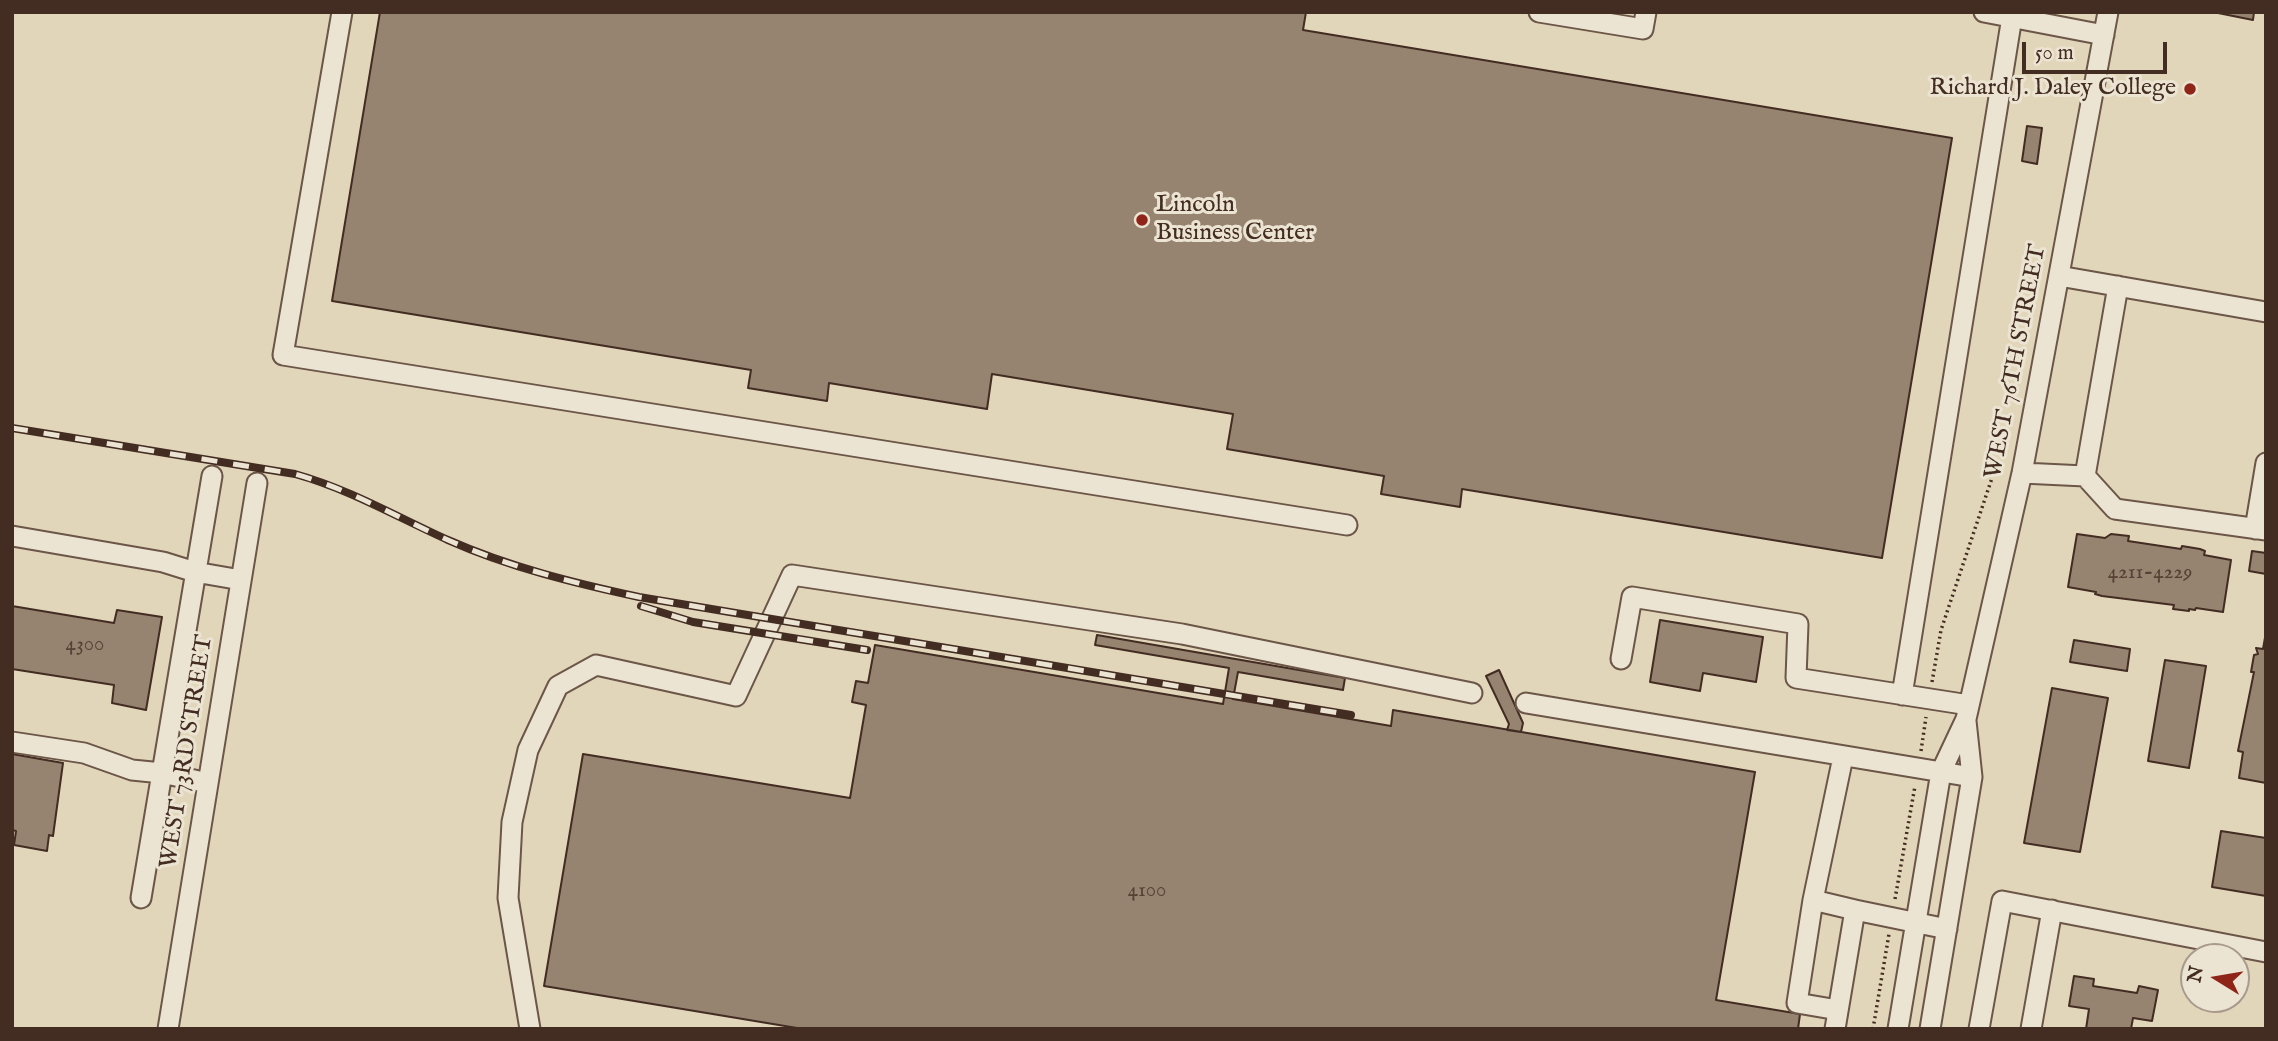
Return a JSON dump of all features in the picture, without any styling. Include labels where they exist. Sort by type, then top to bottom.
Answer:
[{"type":"street","points":[[342,12],[282,355],[1347,525]]},
{"type":"street","points":[[1539,12],[1643,29],[1646,12]]},
{"type":"street","points":[[1984,12],[2104,35]]},
{"type":"street","name":"WEST 76TH STREET","points":[[1898,1029],[1941,772],[1967,712],[2022,473],[2108,12]]},
{"type":"street","points":[[1902,695],[2012,17]]},
{"type":"street","points":[[2059,276],[2266,312]]},
{"type":"street","points":[[2085,476],[2118,286]]},
{"type":"street","points":[[2022,473],[2085,476],[2115,509],[2260,530],[2266,463]]},
{"type":"street","points":[[141,898],[212,475]]},
{"type":"street","name":"WEST 73RD STREET","points":[[168,1029],[257,483]]},
{"type":"street","points":[[12,536],[163,562],[195,572],[241,580]]},
{"type":"street","points":[[530,1029],[508,898],[512,822],[528,750],[558,686],[596,665],[736,696],[792,575],[1182,635],[1472,693]]},
{"type":"street","points":[[1621,659],[1632,597],[1798,624],[1796,678],[1930,699],[1967,712]]},
{"type":"street","points":[[1526,703],[1972,777]]},
{"type":"street","name":"WEST 76TH STREET","points":[[1930,1029],[1972,777],[1967,712]]},
{"type":"street","points":[[12,742],[84,752],[132,770],[208,783]]},
{"type":"street","points":[[1843,757],[1813,900],[1797,1003],[1837,1020],[1855,910]]},
{"type":"street","points":[[1813,900],[1947,929]]},
{"type":"street","points":[[1979,1029],[2002,901],[2266,952]]},
{"type":"street","points":[[2031,1029],[2052,910]]},
{"type":"path","points":[[1873,1029],[1941,630],[1992,478]]},
{"type":"building","name":"Lincoln Business Center","points":[[380,12],[1306,12],[1303,30],[1952,138],[1882,558],[1462,489],[1460,507],[1381,494],[1384,476],[1227,449],[1233,414],[992,374],[987,409],[829,383],[827,401],[748,388],[751,370],[332,301]]},
{"type":"building","points":[[2213,12],[2254,12],[2253,20]]},
{"type":"building","points":[[2027,126],[2042,128],[2037,164],[2022,161]]},
{"type":"building","points":[[2077,534],[2105,538],[2111,534],[2129,536],[2128,541],[2200,549],[2205,551],[2204,555],[2231,560],[2223,612],[2196,608],[2189,611],[2173,609],[2174,605],[2102,596],[2095,594],[2096,592],[2068,587]]},
{"type":"building","points":[[2252,551],[2266,553],[2266,574],[2249,571]]},
{"type":"building","points":[[12,606],[114,623],[117,610],[162,617],[146,710],[112,703],[114,685],[12,669]]},
{"type":"building","points":[[1660,620],[1763,637],[1756,682],[1703,673],[1700,691],[1650,682]]},
{"type":"building","points":[[2266,632],[2266,783],[2239,778],[2243,752],[2238,751],[2254,672],[2251,672],[2254,655],[2258,654],[2256,648],[2263,649]]},
{"type":"building","points":[[1097,635],[1345,678],[1343,690],[1238,672],[1233,699],[1391,726],[1393,710],[1755,772],[1716,1000],[1800,1014],[1798,1029],[803,1029],[544,986],[583,754],[850,798],[866,705],[852,702],[856,681],[868,683],[875,645],[1223,704],[1229,668],[1095,645]]},
{"type":"building","points":[[2074,640],[2130,649],[2127,671],[2070,662]]},
{"type":"building","points":[[2165,660],[2206,666],[2189,768],[2148,761]]},
{"type":"building","points":[[1499,670],[1523,723],[1521,732],[1507,730],[1509,724],[1486,676]]},
{"type":"building","points":[[2052,688],[2108,698],[2080,852],[2024,843]]},
{"type":"building","points":[[12,754],[63,763],[53,836],[49,835],[47,851],[14,845],[16,831],[12,830]]},
{"type":"building","points":[[2221,831],[2266,838],[2266,896],[2212,887]]},
{"type":"building","points":[[2074,976],[2094,979],[2093,986],[2137,993],[2139,986],[2158,990],[2152,1021],[2133,1018],[2131,1029],[2086,1029],[2089,1009],[2069,1006]]},
{"type":"railway","points":[[12,428],[295,474],[354,495],[448,540],[494,558],[566,580],[639,597],[1351,715]]},
{"type":"railway","points":[[641,606],[693,622],[867,650]]},
{"type":"place","name":"Richard J. Daley College","points":[[2190,89]]},
{"type":"place","name":"Lincoln Business Center","points":[[1142,220]]}]
